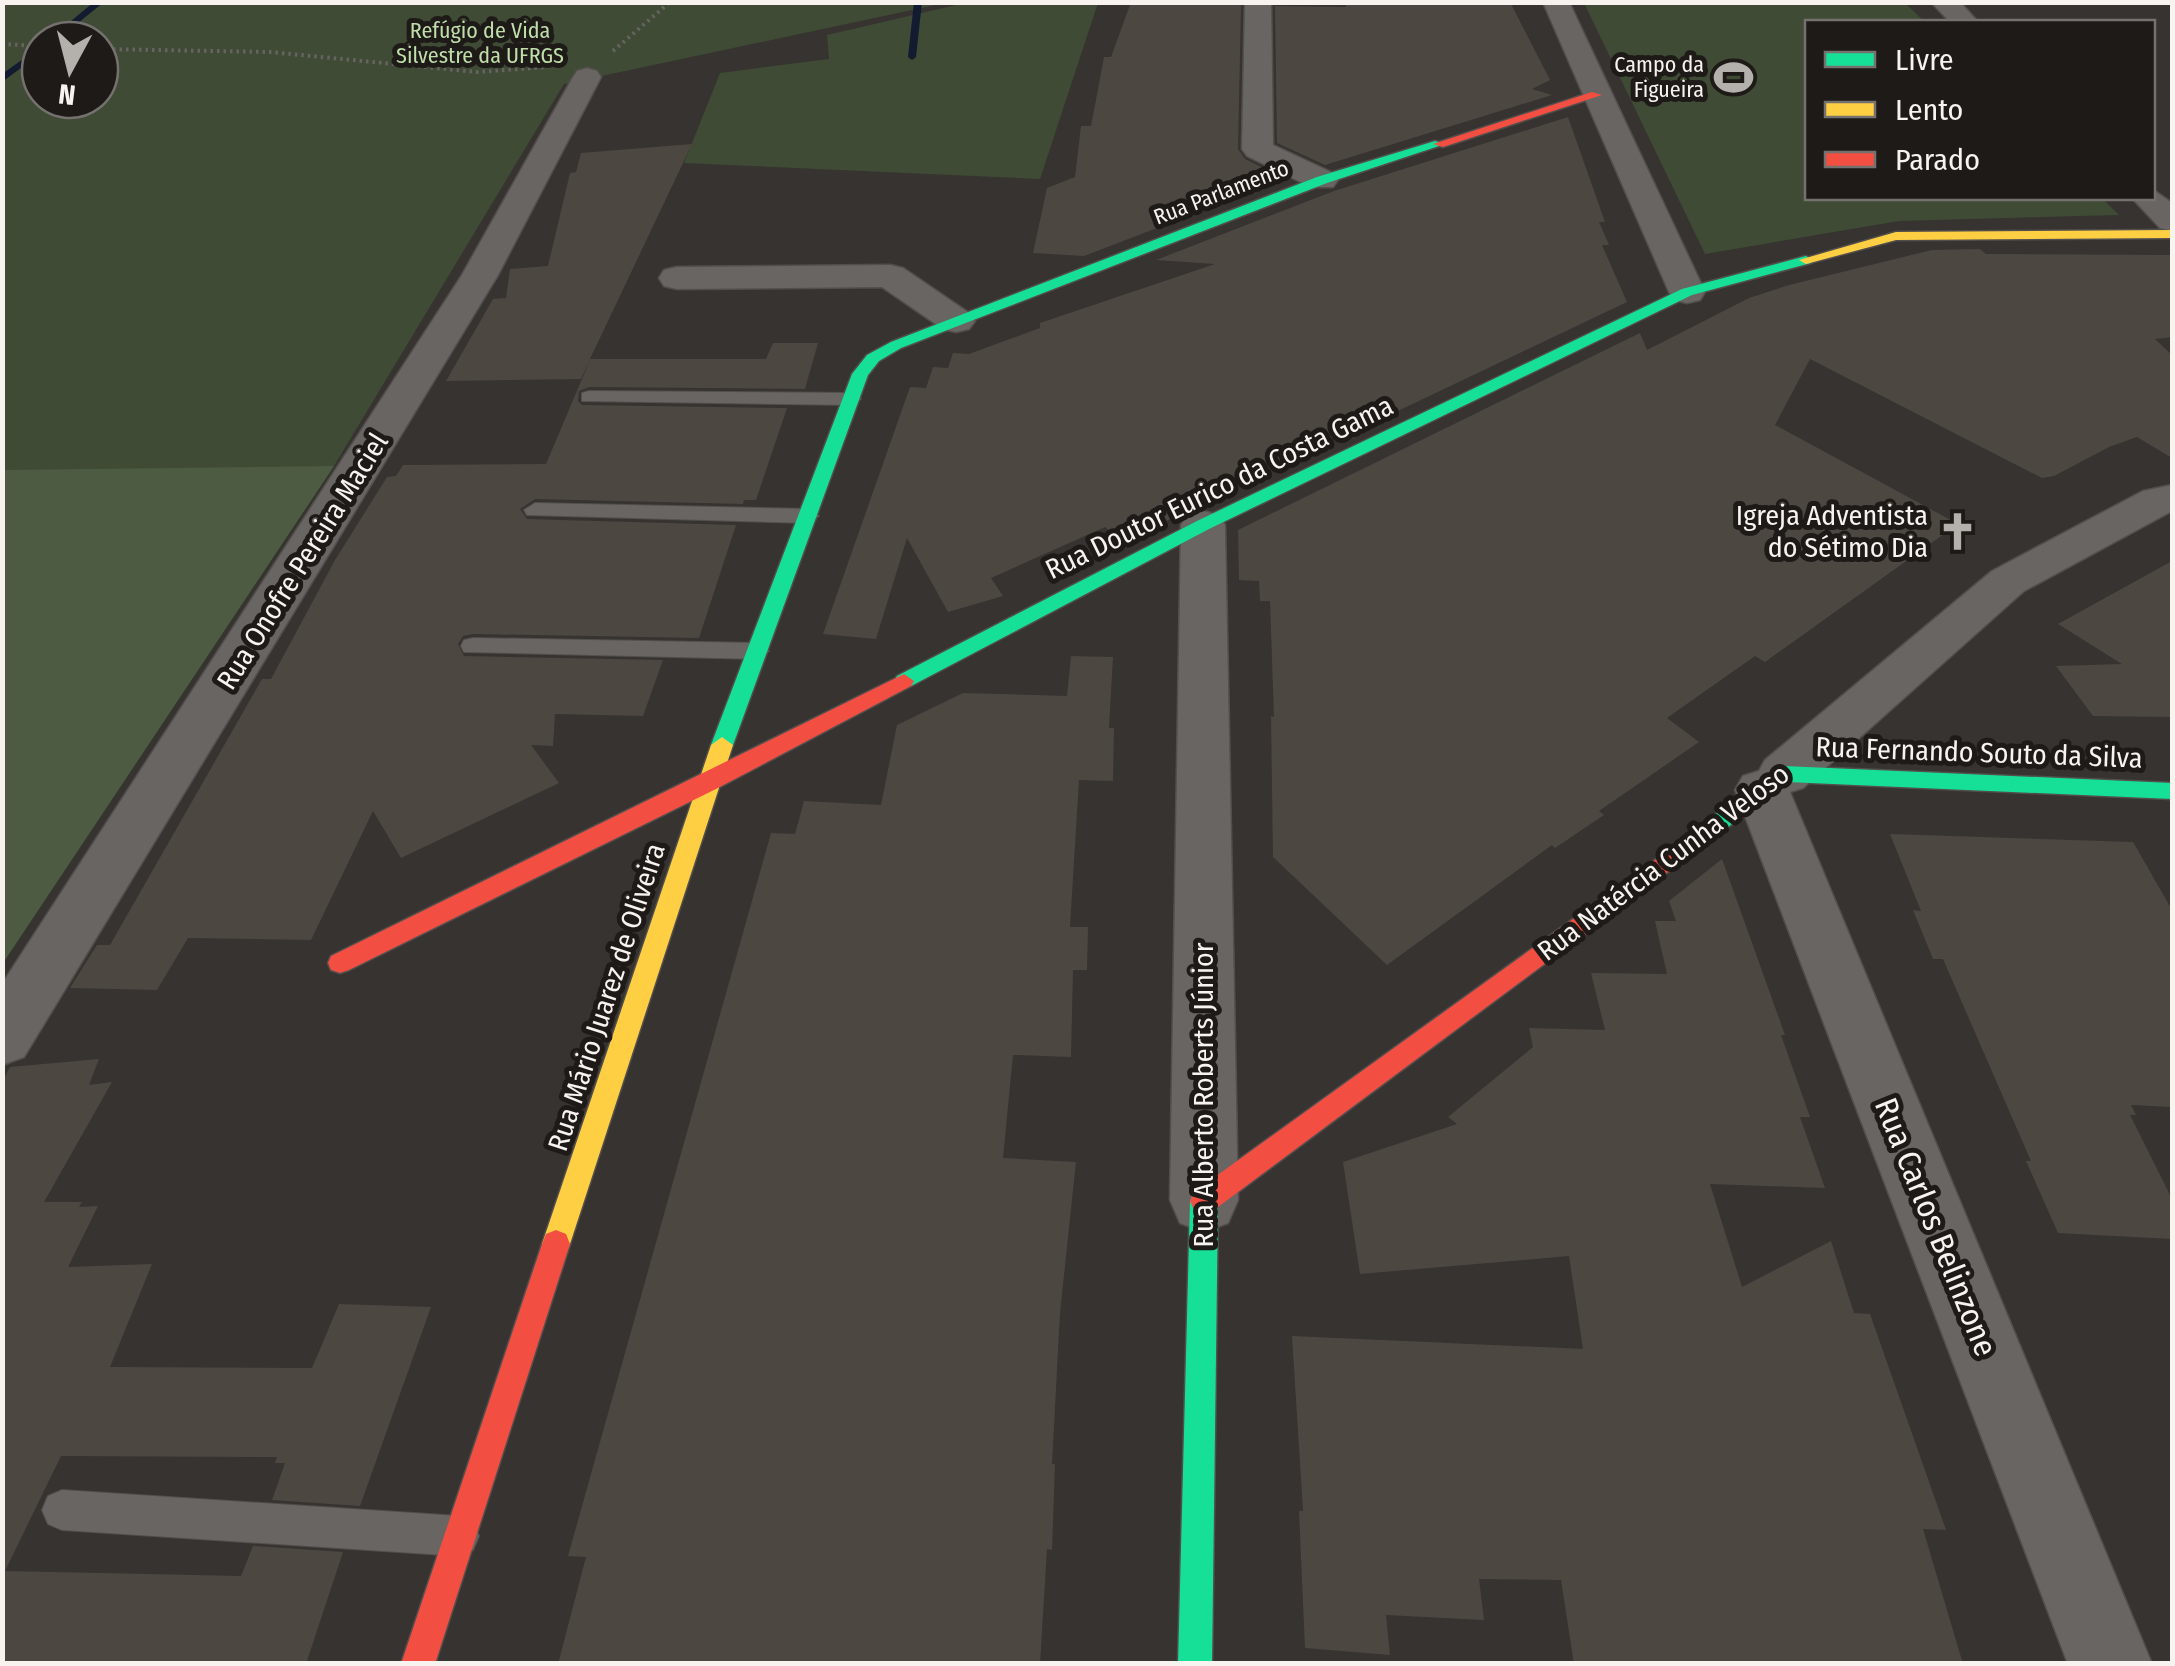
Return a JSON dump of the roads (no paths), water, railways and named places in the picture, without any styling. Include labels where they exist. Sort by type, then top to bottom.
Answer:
[{"type":"street","points":[[1258,2],[1258,149],[1322,180]]},
{"type":"street","points":[[1556,2],[1688,292]]},
{"type":"street","points":[[1944,2],[1963,20]]},
{"type":"street","name":"Rua Onofre Pereira Maciel","points":[[2,1038],[480,275],[594,70]]},
{"type":"street","name":"Rua Parlamento","points":[[874,358],[956,321],[1322,180],[1596,94]]},
{"type":"street","points":[[2150,200],[2172,221]]},
{"type":"street","name":"Rua Doutor Eurico da Costa Gama","points":[[340,963],[708,783],[1203,526],[1688,292],[1896,236],[2172,234]]},
{"type":"street","points":[[677,278],[890,276],[956,321]]},
{"type":"street","name":"Rua Mário Juarez de Oliveira","points":[[418,1664],[708,783],[860,374],[874,358]]},
{"type":"street","name":"Rua Natércia Cunha Veloso","points":[[1204,1200],[1773,782],[2008,581],[2158,500],[2172,498]]},
{"type":"street","name":"Rua Alberto Roberts Júnior","points":[[1195,1664],[1204,1200],[1203,526]]},
{"type":"street","name":"Rua Fernando Souto da Silva","points":[[1773,782],[2172,790]]},
{"type":"street","name":"Rua Carlos Belinzone","points":[[1773,782],[2110,1664]]},
{"type":"lane","points":[[589,397],[851,399]]},
{"type":"lane","points":[[535,510],[808,516]]},
{"type":"lane","points":[[474,646],[757,651]]},
{"type":"lane","points":[[62,1510],[460,1536]]},
{"type":"waterway","points":[[77,20],[100,2]]},
{"type":"waterway","points":[[912,57],[918,2]]},
{"type":"waterway","points":[[2,79],[20,65]]},
{"type":"place","name":"Campo da Figueira","points":[[1734,77]]},
{"type":"place","name":"Igreja Adventista do Sétimo Dia","points":[[1958,531]]},
{"type":"park label","name":"Refúgio de Vida Silvestre da UFRGS","points":[[480,42]]}]
